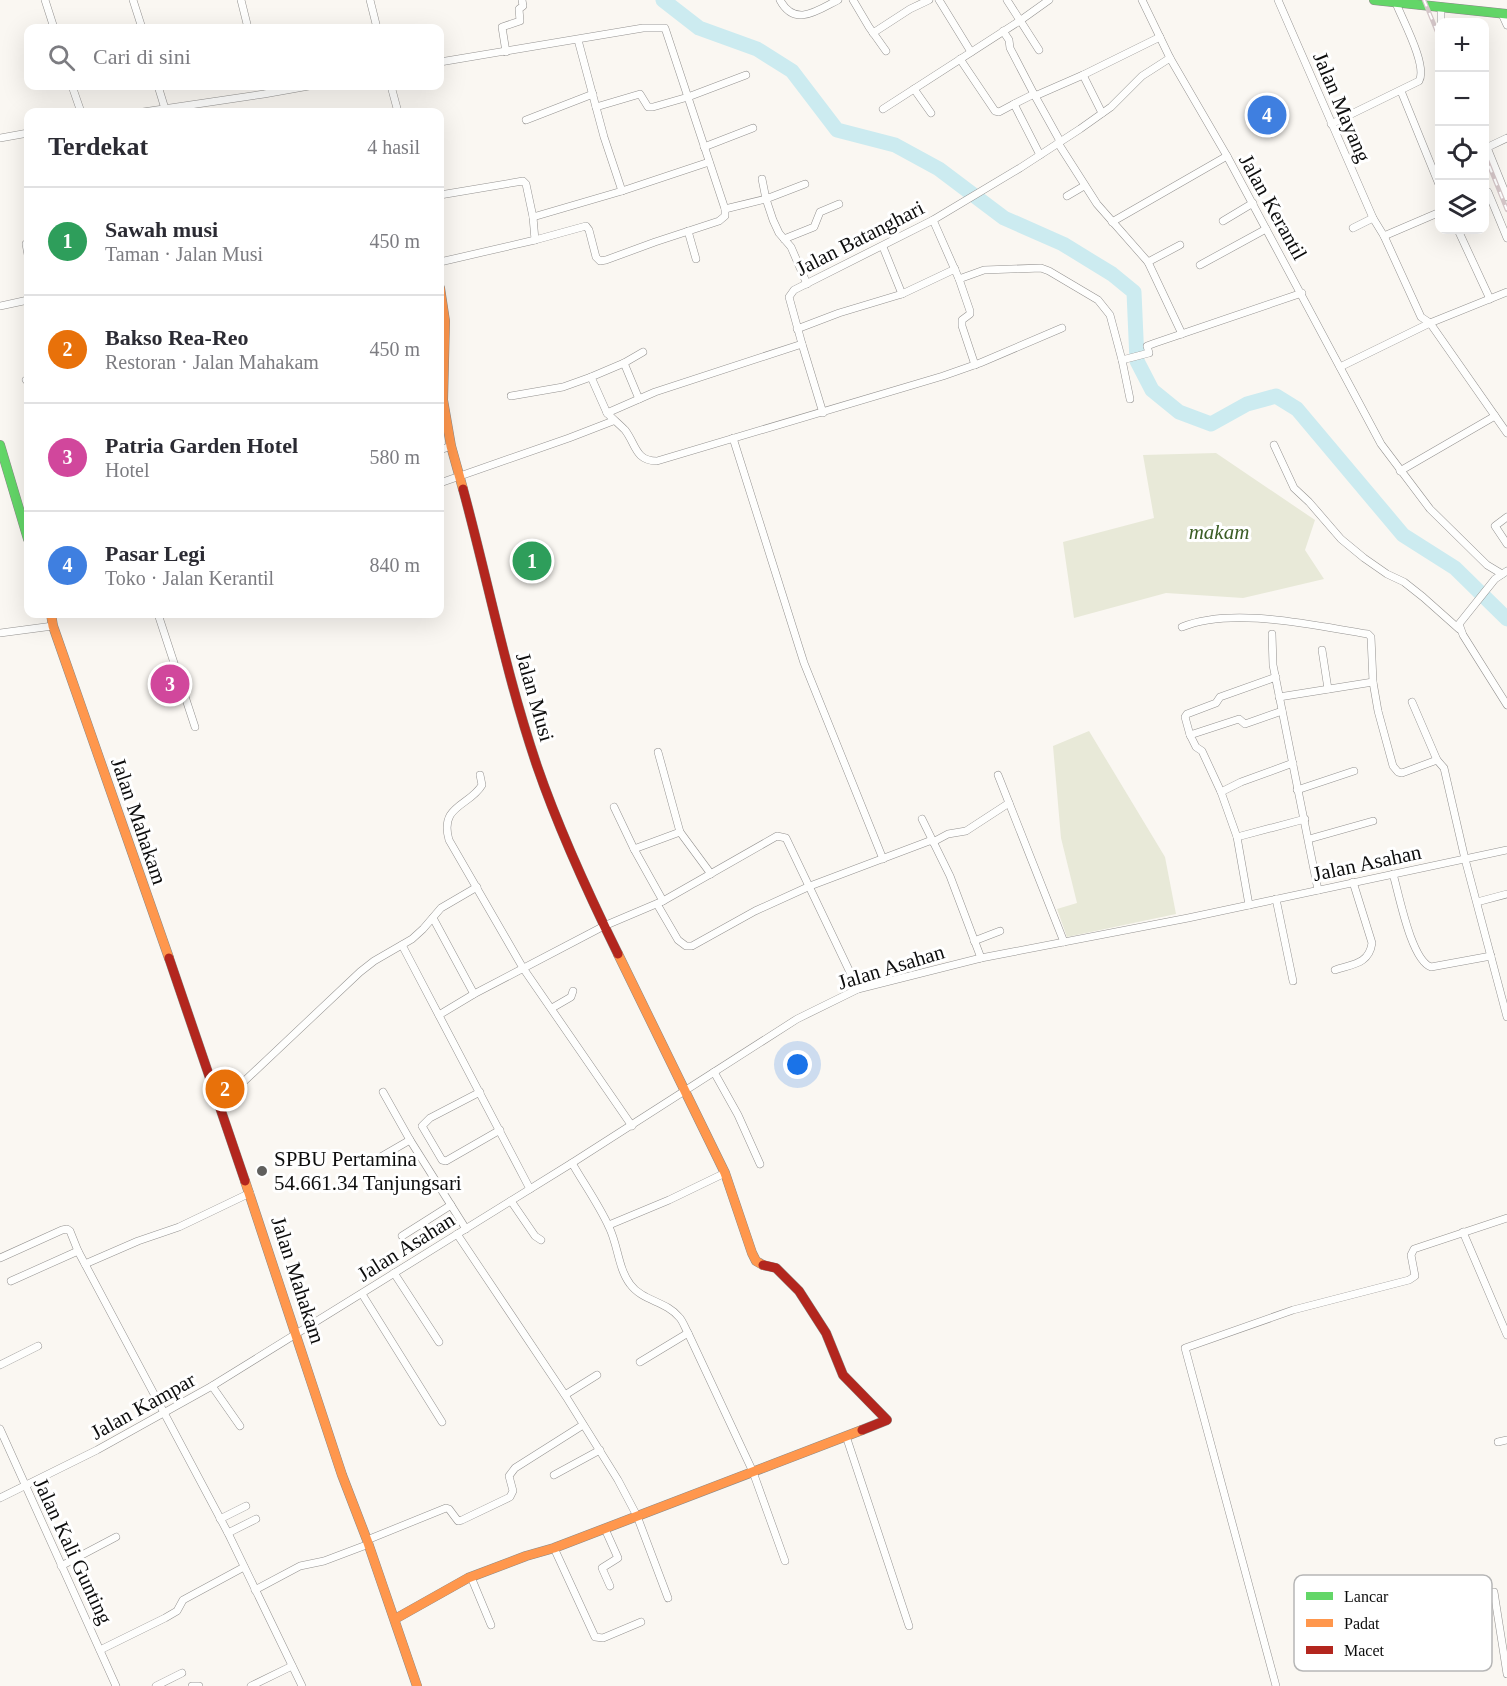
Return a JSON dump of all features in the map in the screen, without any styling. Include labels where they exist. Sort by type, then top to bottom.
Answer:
[{"type":"street","points":[[45,0],[53,24]]},
{"type":"street","points":[[133,0],[141,24]]},
{"type":"street","points":[[240,0],[247,24]]},
{"type":"street","points":[[370,0],[376,24]]},
{"type":"street","points":[[506,52],[502,27],[520,21],[519,9],[524,6],[522,0]]},
{"type":"street","points":[[780,0],[786,9],[801,16],[816,12],[838,0]]},
{"type":"street","points":[[854,0],[886,51]]},
{"type":"street","points":[[873,33],[910,9],[929,0]]},
{"type":"street","points":[[939,0],[971,52]]},
{"type":"street","points":[[1007,0],[1039,50]]},
{"type":"street","points":[[883,109],[1049,0]]},
{"type":"street","name":"Jalan Kerantil","points":[[1142,0],[1170,58],[1302,293],[1381,444],[1444,524],[1487,565],[1504,572]]},
{"type":"street","name":"Jalan Mayang","points":[[1278,0],[1373,218],[1384,236],[1421,317],[1430,323],[1507,433]]},
{"type":"street","points":[[1374,0],[1443,5],[1505,14],[1507,25]]},
{"type":"street","points":[[1331,124],[1419,81],[1422,71],[1396,3]]},
{"type":"street","points":[[444,61],[643,28],[665,27],[725,209],[725,216],[719,221],[606,261],[600,261],[596,257],[586,226],[444,261]]},
{"type":"street","points":[[1003,31],[1034,95],[1084,186],[1148,262],[1182,334]]},
{"type":"street","points":[[960,59],[996,111],[999,112],[1083,75],[1160,37]]},
{"type":"street","points":[[578,40],[622,191]]},
{"type":"street","name":"Jalan Batanghari","points":[[824,413],[789,297],[794,290],[933,220],[1040,155],[1102,113],[1142,76],[1170,58]]},
{"type":"street","points":[[596,107],[640,94],[648,107],[653,107],[688,97],[746,75]]},
{"type":"street","points":[[1083,75],[1102,113]]},
{"type":"street","points":[[914,88],[932,113]]},
{"type":"street","points":[[73,90],[80,108]]},
{"type":"street","points":[[159,90],[164,108]]},
{"type":"street","points":[[262,90],[264,94]]},
{"type":"street","points":[[177,108],[286,90]]},
{"type":"street","points":[[392,90],[397,108]]},
{"type":"street","points":[[1401,91],[1437,180]]},
{"type":"street","points":[[526,120],[592,94]]},
{"type":"street","points":[[1014,104],[1040,155]]},
{"type":"street","points":[[704,147],[753,128]]},
{"type":"street","points":[[0,138],[24,134]]},
{"type":"street","points":[[1489,142],[1507,138]]},
{"type":"street","points":[[1489,151],[1507,197]]},
{"type":"street","points":[[1112,222],[1227,156]]},
{"type":"street","points":[[533,217],[709,162]]},
{"type":"street","points":[[762,179],[773,220],[791,247],[807,284]]},
{"type":"street","points":[[444,194],[523,181],[526,184],[533,217],[535,240]]},
{"type":"street","points":[[725,209],[805,184]]},
{"type":"street","points":[[1067,196],[1084,186]]},
{"type":"street","points":[[1489,194],[1507,238]]},
{"type":"street","points":[[1223,221],[1252,203]]},
{"type":"street","points":[[784,239],[814,227],[820,212],[839,204]]},
{"type":"street","points":[[1384,236],[1435,214]]},
{"type":"street","points":[[1353,228],[1373,218]]},
{"type":"street","points":[[933,220],[955,269],[970,311],[970,314],[962,320],[962,326],[975,365]]},
{"type":"street","points":[[1200,265],[1266,229]]},
{"type":"street","points":[[688,231],[696,259]]},
{"type":"street","points":[[1460,234],[1490,299]]},
{"type":"street","points":[[1148,262],[1180,245]]},
{"type":"street","points":[[883,247],[902,294]]},
{"type":"street","points":[[959,279],[984,270],[1041,268],[1098,300],[1110,315],[1124,360],[1130,399]]},
{"type":"street","points":[[797,329],[839,313],[902,294],[955,269]]},
{"type":"street","points":[[1340,367],[1430,323],[1507,291]]},
{"type":"street","points":[[1124,360],[1149,353],[1148,346],[1302,293]]},
{"type":"street","points":[[0,306],[24,303]]},
{"type":"street","name":"Jalan Musi","points":[[444,314],[444,341]]},
{"type":"street","points":[[591,377],[607,413],[625,430],[643,458],[648,461],[657,461],[824,413],[975,365],[1062,328]]},
{"type":"street","points":[[607,413],[639,399],[802,344]]},
{"type":"street","points":[[511,396],[563,387],[624,363],[642,352]]},
{"type":"street","points":[[624,363],[639,399]]},
{"type":"street","name":"Jalan Musi","points":[[444,406],[451,446],[503,653],[540,776],[604,926],[686,1090],[724,1173],[748,1244],[759,1263],[776,1268],[799,1291],[826,1333],[843,1376],[887,1420],[846,1436]]},
{"type":"street","points":[[1401,471],[1495,416]]},
{"type":"street","points":[[444,482],[614,421]]},
{"type":"street","points":[[733,438],[804,663],[883,859]]},
{"type":"street","points":[[0,445],[24,526]]},
{"type":"street","points":[[1274,445],[1294,488],[1336,534],[1364,558],[1387,574],[1404,582],[1459,629],[1507,705]]},
{"type":"street","points":[[444,449],[451,446]]},
{"type":"street","points":[[1507,517],[1496,526],[1507,544]]},
{"type":"street","points":[[1459,629],[1462,618],[1495,579],[1504,572]]},
{"type":"street","name":"Jalan Mahakam","points":[[52,618],[220,1104],[342,1475],[368,1542],[417,1686]]},
{"type":"street","points":[[160,618],[195,727]]},
{"type":"street","points":[[1182,627],[1209,620],[1269,620],[1368,634],[1372,642],[1373,682],[1378,711],[1393,766],[1402,773],[1437,760]]},
{"type":"street","points":[[0,633],[53,626]]},
{"type":"street","points":[[1272,634],[1279,697],[1318,890]]},
{"type":"street","points":[[1322,650],[1328,689]]},
{"type":"street","points":[[1249,905],[1237,837],[1221,792],[1202,751],[1196,747],[1190,735],[1185,717],[1187,714],[1216,703],[1220,697],[1276,677]]},
{"type":"street","points":[[1279,697],[1373,682]]},
{"type":"street","points":[[1412,702],[1437,760],[1444,768],[1465,859],[1507,1017]]},
{"type":"street","points":[[1190,735],[1239,719],[1245,724],[1282,711]]},
{"type":"street","points":[[657,752],[680,832],[711,874]]},
{"type":"street","points":[[1221,792],[1241,782],[1293,763]]},
{"type":"street","points":[[1297,790],[1354,771]]},
{"type":"street","points":[[480,775],[483,785],[480,790],[456,807],[446,829],[449,840],[523,968],[632,1126]]},
{"type":"street","points":[[998,775],[1064,942]]},
{"type":"street","points":[[614,807],[678,940],[686,946],[692,946],[755,911],[810,886],[948,834],[966,831],[1009,803]]},
{"type":"street","points":[[922,819],[950,876],[981,958]]},
{"type":"street","points":[[1237,837],[1305,819]]},
{"type":"street","points":[[1309,838],[1373,821]]},
{"type":"street","points":[[634,849],[680,832]]},
{"type":"street","points":[[439,1015],[474,994],[604,926],[660,902],[777,836],[786,837],[858,989]]},
{"type":"street","name":"Jalan Asahan","points":[[297,1335],[632,1126],[797,1019],[858,989],[981,958],[1249,905],[1507,850]]},
{"type":"street","points":[[1394,874],[1416,950],[1427,966],[1491,956]]},
{"type":"street","points":[[1335,970],[1365,960],[1371,952],[1372,942],[1353,882]]},
{"type":"street","points":[[220,1104],[360,972],[423,929],[441,908],[477,886]]},
{"type":"street","points":[[1477,902],[1507,894]]},
{"type":"street","points":[[1276,899],[1293,981]]},
{"type":"street","points":[[433,918],[474,994]]},
{"type":"street","points":[[974,941],[1000,931]]},
{"type":"street","points":[[402,945],[530,1189]]},
{"type":"street","points":[[552,1008],[571,997],[573,991]]},
{"type":"street","points":[[714,1072],[738,1115],[760,1164]]},
{"type":"street","points":[[383,1092],[466,1229]]},
{"type":"street","points":[[480,1092],[430,1118],[422,1126],[442,1160],[446,1161],[500,1130]]},
{"type":"street","points":[[372,1162],[410,1140]]},
{"type":"street","points":[[572,1163],[612,1224],[623,1271],[628,1282],[635,1291],[674,1312],[688,1333],[753,1472],[785,1561]]},
{"type":"street","points":[[612,1224],[724,1173]]},
{"type":"street","points":[[85,1264],[178,1227],[250,1193]]},
{"type":"street","points":[[510,1201],[535,1236],[541,1240]]},
{"type":"street","points":[[402,1236],[451,1205]]},
{"type":"street","points":[[1276,1686],[1185,1348],[1293,1310],[1409,1280],[1414,1276],[1412,1255],[1414,1249],[1507,1218]]},
{"type":"street","points":[[0,1258],[67,1229],[70,1231],[78,1251],[228,1533],[302,1686]]},
{"type":"street","points":[[1463,1232],[1507,1335]]},
{"type":"street","points":[[458,1234],[600,1450],[638,1516],[668,1598]]},
{"type":"street","points":[[11,1281],[78,1251]]},
{"type":"street","points":[[394,1273],[439,1342]]},
{"type":"street","points":[[362,1294],[442,1422]]},
{"type":"street","points":[[640,1362],[688,1333]]},
{"type":"street","name":"Jalan Kampar","points":[[0,1497],[165,1414],[297,1335]]},
{"type":"street","points":[[0,1365],[38,1346]]},
{"type":"street","points":[[565,1395],[597,1375]]},
{"type":"street","points":[[212,1386],[240,1426]]},
{"type":"street","points":[[255,1590],[300,1566],[324,1562],[446,1508],[458,1521],[510,1497],[513,1491],[509,1476],[515,1468],[583,1425]]},
{"type":"street","name":"Jalan Kali Gunting","points":[[0,1429],[116,1686]]},
{"type":"street","points":[[395,1619],[471,1577],[554,1548],[846,1436],[909,1626]]},
{"type":"street","points":[[1498,1442],[1507,1440]]},
{"type":"street","points":[[554,1475],[600,1450]]},
{"type":"street","points":[[220,1519],[246,1506]]},
{"type":"street","points":[[228,1533],[256,1519]]},
{"type":"street","points":[[605,1528],[618,1558],[602,1568],[610,1586]]},
{"type":"street","points":[[61,1566],[116,1537]]},
{"type":"street","points":[[554,1548],[595,1637],[603,1638],[641,1622]]},
{"type":"street","points":[[100,1650],[165,1618],[177,1611],[183,1600],[244,1567]]},
{"type":"street","points":[[471,1577],[491,1625]]},
{"type":"street","points":[[1494,1592],[1507,1674]]},
{"type":"street","points":[[251,1686],[292,1666]]},
{"type":"street","points":[[156,1686],[182,1673]]},
{"type":"street","points":[[192,1686],[199,1686]]},
{"type":"green space","name":"makam","points":[[1216,453],[1315,520],[1305,550],[1324,579],[1243,598],[1166,593],[1074,618],[1063,542],[1154,518],[1143,455]]},
{"type":"green space","points":[[1089,731],[1165,857],[1176,914],[1067,937],[1057,909],[1077,903],[1061,838],[1053,746]]},
{"type":"waterway","points":[[663,0],[699,28],[757,49],[792,71],[837,130],[895,145],[939,169],[1004,218],[1063,244],[1112,274],[1134,292],[1137,361],[1152,390],[1179,412],[1211,424],[1247,404],[1276,396],[1297,409],[1403,535],[1455,568],[1507,619]]},
{"type":"railway","points":[[1424,0],[1435,27]]},
{"type":"railway","points":[[1489,165],[1507,210]]},
{"type":"traffic: fast","points":[[1374,0],[1507,14]]},
{"type":"traffic: fast","points":[[0,445],[24,526]]},
{"type":"traffic: slow","points":[[444,314],[444,360]]},
{"type":"traffic: slow","points":[[444,406],[451,446],[463,489]]},
{"type":"traffic: slow","points":[[52,618],[169,958]]},
{"type":"traffic: slow","points":[[618,954],[725,1173],[752,1253],[756,1261],[763,1265]]},
{"type":"traffic: slow","points":[[245,1181],[342,1475],[417,1686]]},
{"type":"traffic: slow","points":[[395,1619],[468,1578],[554,1548],[862,1430]]},
{"type":"traffic: jam","points":[[463,489],[507,663],[537,766],[574,861],[618,954]]},
{"type":"traffic: jam","points":[[169,958],[245,1181]]},
{"type":"traffic: jam","points":[[763,1265],[776,1268],[799,1291],[826,1333],[843,1375],[887,1420],[862,1430]]},
{"type":"place","name":"Pasar Legi","points":[[1267,115]]},
{"type":"place","name":"Sawah musi","points":[[532,561]]},
{"type":"place","name":"Patria Garden Hotel","points":[[170,684]]},
{"type":"place","name":"Bakso Rea-Reo","points":[[225,1089]]},
{"type":"place","name":"SPBU Pertamina 54.661.34 Tanjungsari","points":[[262,1171]]}]
